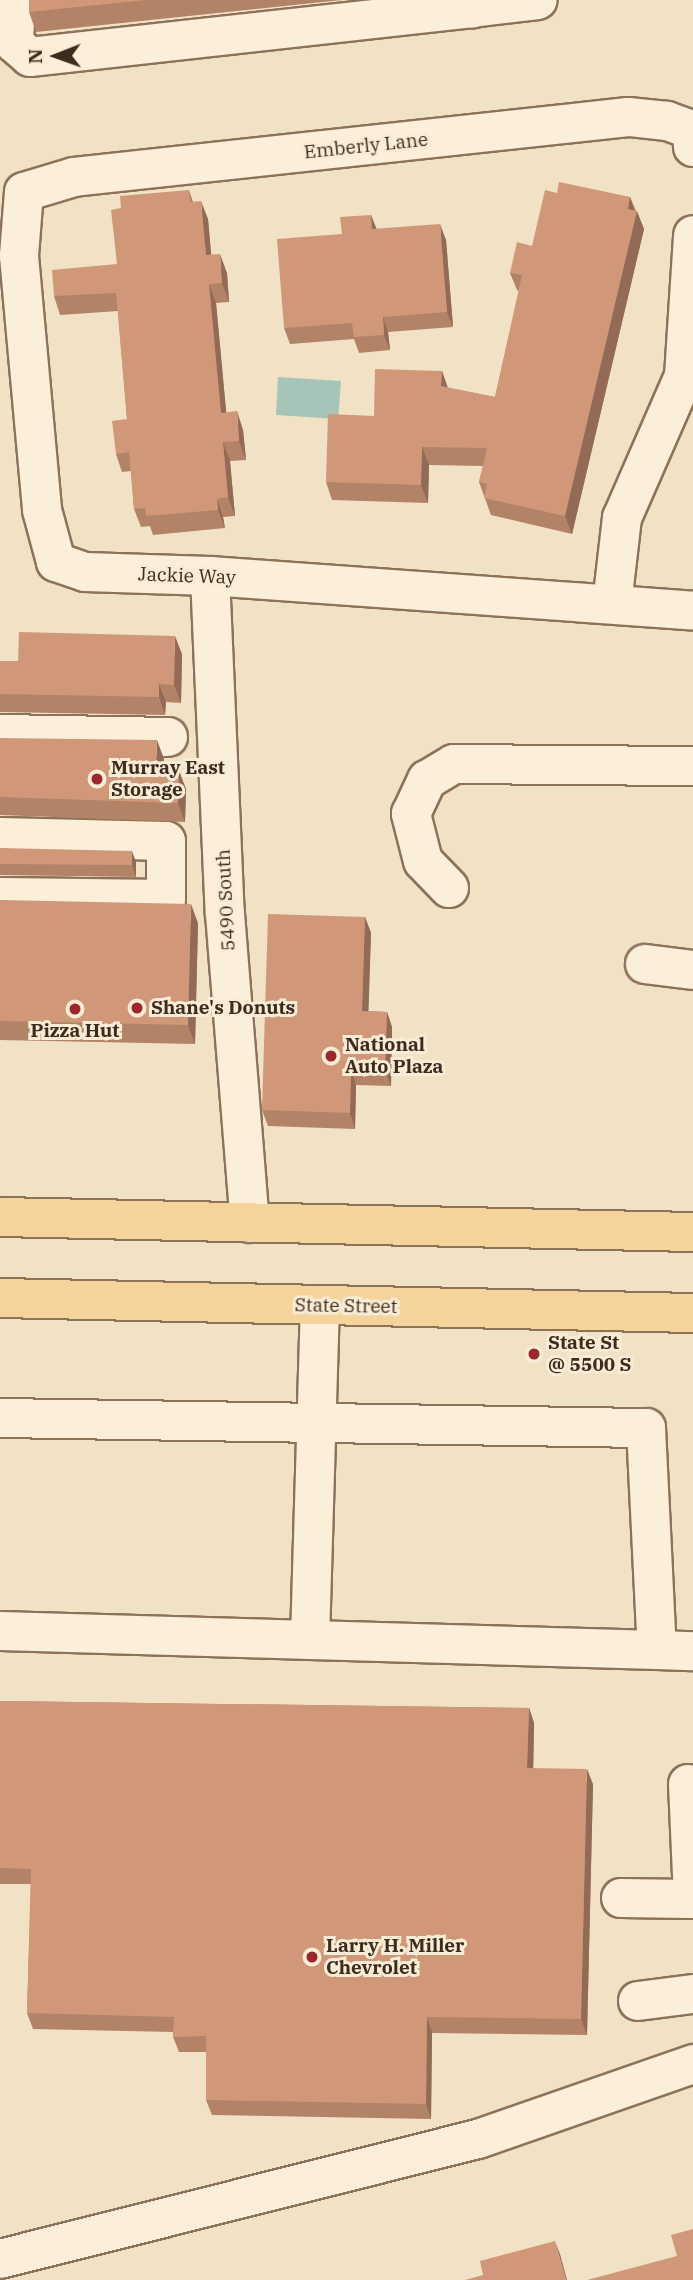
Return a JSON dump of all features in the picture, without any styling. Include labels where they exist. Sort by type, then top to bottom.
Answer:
[{"type":"main road","points":[[0,1217],[693,1232]]},
{"type":"main road","name":"State Street","points":[[0,1298],[693,1313]]},
{"type":"street","points":[[16,0],[15,43],[30,57],[471,4],[538,0]]},
{"type":"street","name":"Emberly Lane","points":[[24,192],[74,177],[628,117],[667,121],[692,130],[693,147]]},
{"type":"street","name":"Jackie Way","points":[[24,192],[19,256],[42,510],[55,562],[85,572],[210,576],[693,611]]},
{"type":"street","points":[[612,604],[622,518],[684,376],[693,235]]},
{"type":"street","name":"5490 South","points":[[210,576],[225,914],[250,1223]]},
{"type":"street","points":[[0,734],[168,737]]},
{"type":"street","points":[[450,888],[423,861],[411,814],[427,780],[454,764],[693,765]]},
{"type":"street","points":[[0,837],[166,841],[166,900],[0,897]]},
{"type":"street","points":[[645,964],[693,970]]},
{"type":"street","points":[[310,1640],[320,1305]]},
{"type":"street","points":[[0,1418],[317,1426],[646,1428],[675,1650],[0,1631]]},
{"type":"street","points":[[621,1898],[691,1899],[688,1784]]},
{"type":"street","points":[[638,2000],[693,1994]]},
{"type":"street","points":[[0,2259],[478,2138],[693,2064]]},
{"type":"shaded area","points":[[278,377],[341,381],[338,419],[276,415]]},
{"type":"building","points":[[29,0],[146,0],[29,12]]},
{"type":"building","points":[[559,182],[630,197],[628,209],[637,211],[565,516],[484,498],[487,484],[479,482],[487,448],[422,447],[421,485],[326,482],[328,414],[374,416],[375,369],[442,371],[441,386],[495,397],[522,275],[510,273],[517,242],[532,246],[545,190],[557,193]]},
{"type":"building","points":[[189,190],[190,202],[201,201],[206,255],[220,254],[222,283],[209,284],[221,413],[237,411],[239,441],[223,442],[228,497],[217,499],[218,510],[146,516],[145,508],[134,509],[129,452],[116,454],[112,421],[127,419],[116,293],[54,296],[52,270],[117,264],[111,210],[121,208],[120,196]]},
{"type":"building","points":[[371,215],[372,229],[440,224],[447,312],[383,317],[384,335],[354,337],[352,323],[284,328],[277,239],[342,234],[340,217]]},
{"type":"building","points":[[19,632],[175,636],[174,685],[159,684],[159,697],[0,694],[0,661],[18,661]]},
{"type":"building","points":[[0,738],[157,740],[156,770],[179,771],[178,803],[0,797]]},
{"type":"building","points":[[0,848],[132,851],[132,865],[0,864]]},
{"type":"building","points":[[0,900],[191,904],[188,1025],[0,1021]]},
{"type":"building","name":"National Auto Plaza","points":[[268,914],[365,917],[362,1011],[387,1012],[385,1070],[351,1069],[350,1113],[262,1110]]},
{"type":"building","name":"Larry H. Miller Chevrolet","points":[[0,1701],[529,1708],[527,1768],[587,1769],[581,2019],[427,2017],[426,2104],[206,2100],[206,2036],[173,2037],[174,2017],[27,2013],[31,1869],[0,1868]]},
{"type":"building","points":[[693,2229],[693,2280],[587,2280],[677,2256],[671,2235]]},
{"type":"building","points":[[555,2241],[566,2280],[465,2280],[483,2275],[480,2261]]},
{"type":"place","name":"Murray East Storage","points":[[97,779]]},
{"type":"place","name":"Shane's Donuts","points":[[137,1008]]},
{"type":"place","name":"Pizza Hut","points":[[75,1009]]},
{"type":"place","name":"National Auto Plaza","points":[[331,1056]]},
{"type":"place","name":"State St @ 5500 S","points":[[534,1354]]},
{"type":"place","name":"Larry H. Miller Chevrolet","points":[[312,1957]]}]
